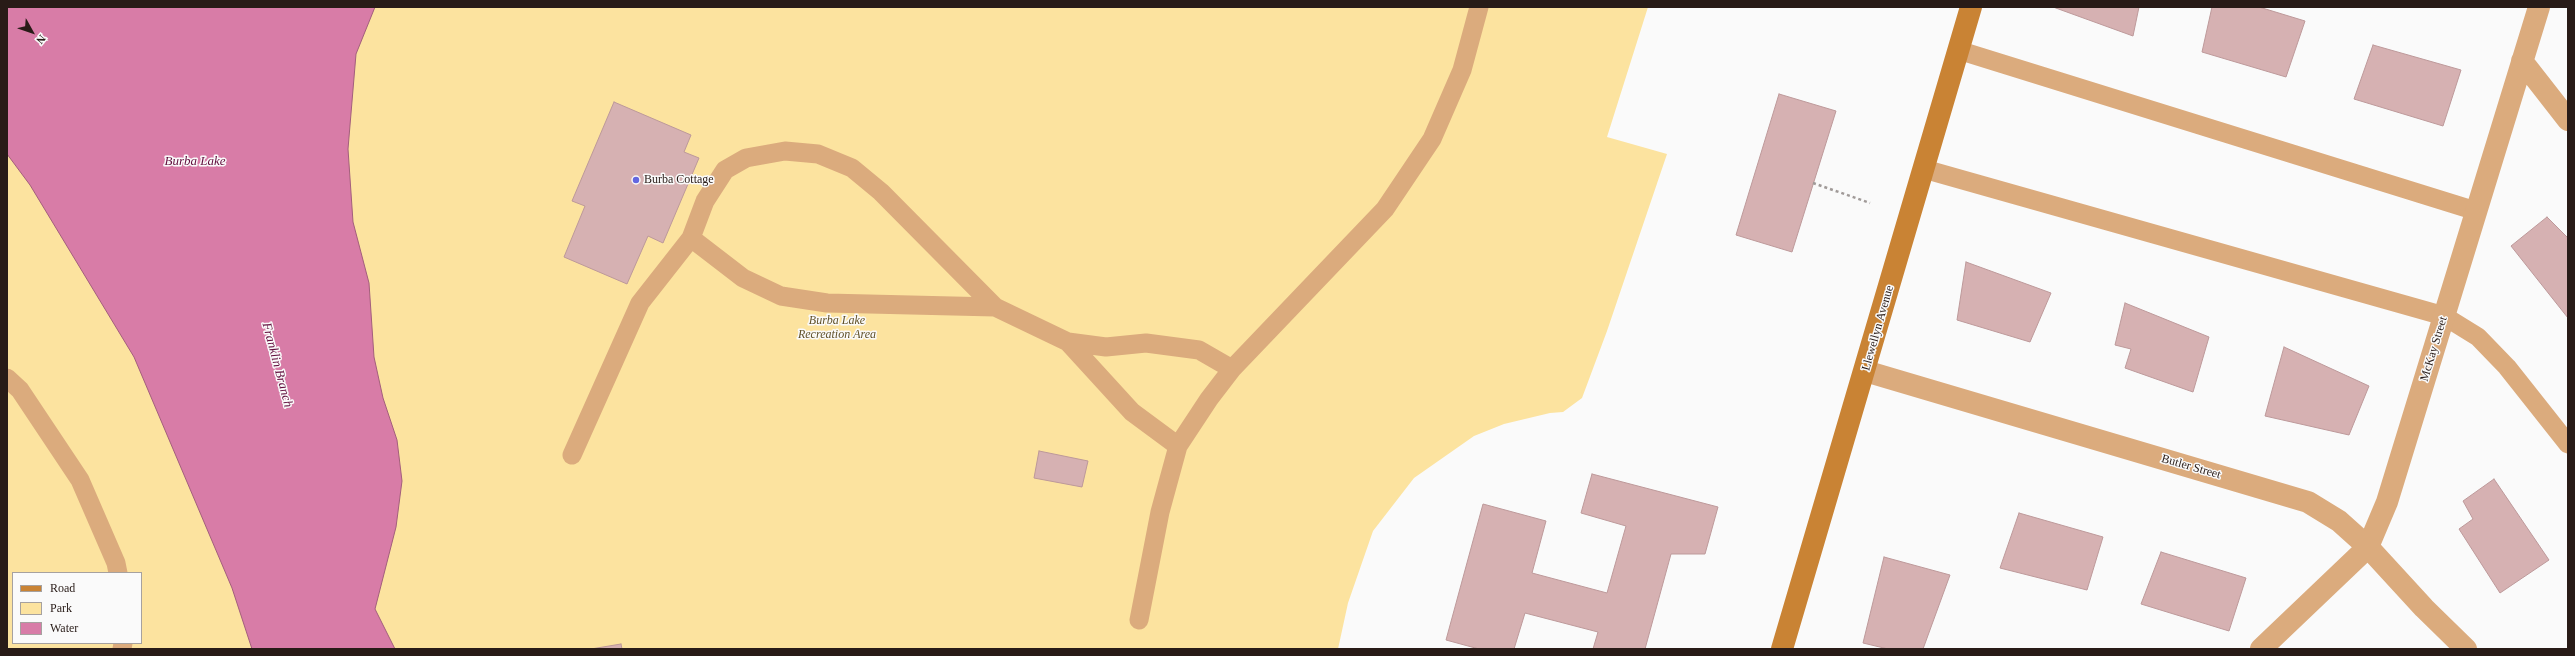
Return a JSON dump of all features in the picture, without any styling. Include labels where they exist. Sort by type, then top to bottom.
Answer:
[{"type":"street","name":"Llewellyn Avenue","points":[[1782,649],[1971,7]]},
{"type":"street","name":"McKay Street","points":[[2260,649],[2368,547],[2387,502],[2539,7]]},
{"type":"street","points":[[2522,61],[2568,120]]},
{"type":"street","name":"Butler Street","points":[[1865,371],[2308,502],[2339,521],[2368,547],[2424,608],[2466,649]]},
{"type":"lane","points":[[1139,620],[1160,512],[1178,446],[1209,399],[1232,369],[1385,209],[1432,139],[1462,70],[1479,7]]},
{"type":"lane","points":[[1958,50],[2476,211]]},
{"type":"lane","points":[[572,456],[640,303],[691,238],[705,201],[725,170],[746,158],[786,151],[818,154],[852,168],[881,192],[995,307],[1068,342],[1106,347],[1146,343],[1199,350],[1232,369]]},
{"type":"lane","points":[[1924,169],[2444,316],[2478,337],[2507,367],[2568,444]]},
{"type":"lane","points":[[691,238],[743,278],[781,296],[827,303],[995,307]]},
{"type":"lane","points":[[1068,342],[1132,412],[1178,446]]},
{"type":"lane","points":[[7,378],[20,390],[80,480],[116,563],[118,572]]},
{"type":"path","points":[[1813,183],[1870,203]]},
{"type":"green space","name":"Burba Lake Recreation Area","points":[[7,7],[1648,7],[1607,137],[1667,154],[1607,331],[1582,398],[1563,412],[1550,413],[1504,424],[1474,436],[1414,478],[1373,531],[1348,603],[1338,649],[7,649]]},
{"type":"water","name":"Burba Lake","points":[[7,7],[375,7],[356,54],[348,149],[353,222],[369,283],[374,357],[383,398],[397,440],[402,481],[396,527],[375,609],[395,649],[252,649],[232,588],[134,357],[30,185],[7,154]]},
{"type":"building","points":[[2053,7],[2139,7],[2133,36]]},
{"type":"building","points":[[2212,7],[2259,7],[2305,21],[2286,77],[2202,52]]},
{"type":"building","points":[[2373,45],[2461,70],[2443,126],[2354,99]]},
{"type":"building","points":[[1779,94],[1836,111],[1792,252],[1736,235]]},
{"type":"building","name":"Burba Cottage","points":[[614,102],[691,135],[684,152],[699,158],[663,243],[648,236],[627,284],[564,257],[585,206],[572,201]]},
{"type":"building","points":[[2547,217],[2568,238],[2568,318],[2511,246]]},
{"type":"building","points":[[1966,262],[2051,293],[2030,342],[1957,320]]},
{"type":"building","points":[[2125,303],[2209,337],[2193,392],[2125,368],[2131,349],[2115,345]]},
{"type":"building","points":[[2284,347],[2369,386],[2349,435],[2265,416]]},
{"type":"building","points":[[1039,451],[1088,461],[1082,487],[1034,478]]},
{"type":"building","points":[[1592,474],[1718,507],[1705,554],[1671,554],[1645,649],[1593,649],[1598,632],[1525,613],[1514,649],[1479,649],[1446,640],[1483,504],[1546,521],[1532,573],[1607,593],[1626,526],[1581,513]]},
{"type":"building","points":[[2494,479],[2549,560],[2500,593],[2459,529],[2473,519],[2463,501]]},
{"type":"building","points":[[2019,513],[2103,537],[2087,590],[2000,568]]},
{"type":"building","points":[[2161,552],[2246,578],[2229,631],[2141,604]]},
{"type":"building","points":[[1884,557],[1950,575],[1923,649],[1888,649],[1863,643]]},
{"type":"building","points":[[621,644],[622,649],[591,649]]},
{"type":"place","name":"Burba Cottage","points":[[636,180]]},
{"type":"water label","name":"Franklin Branch","points":[[277,365]]}]
